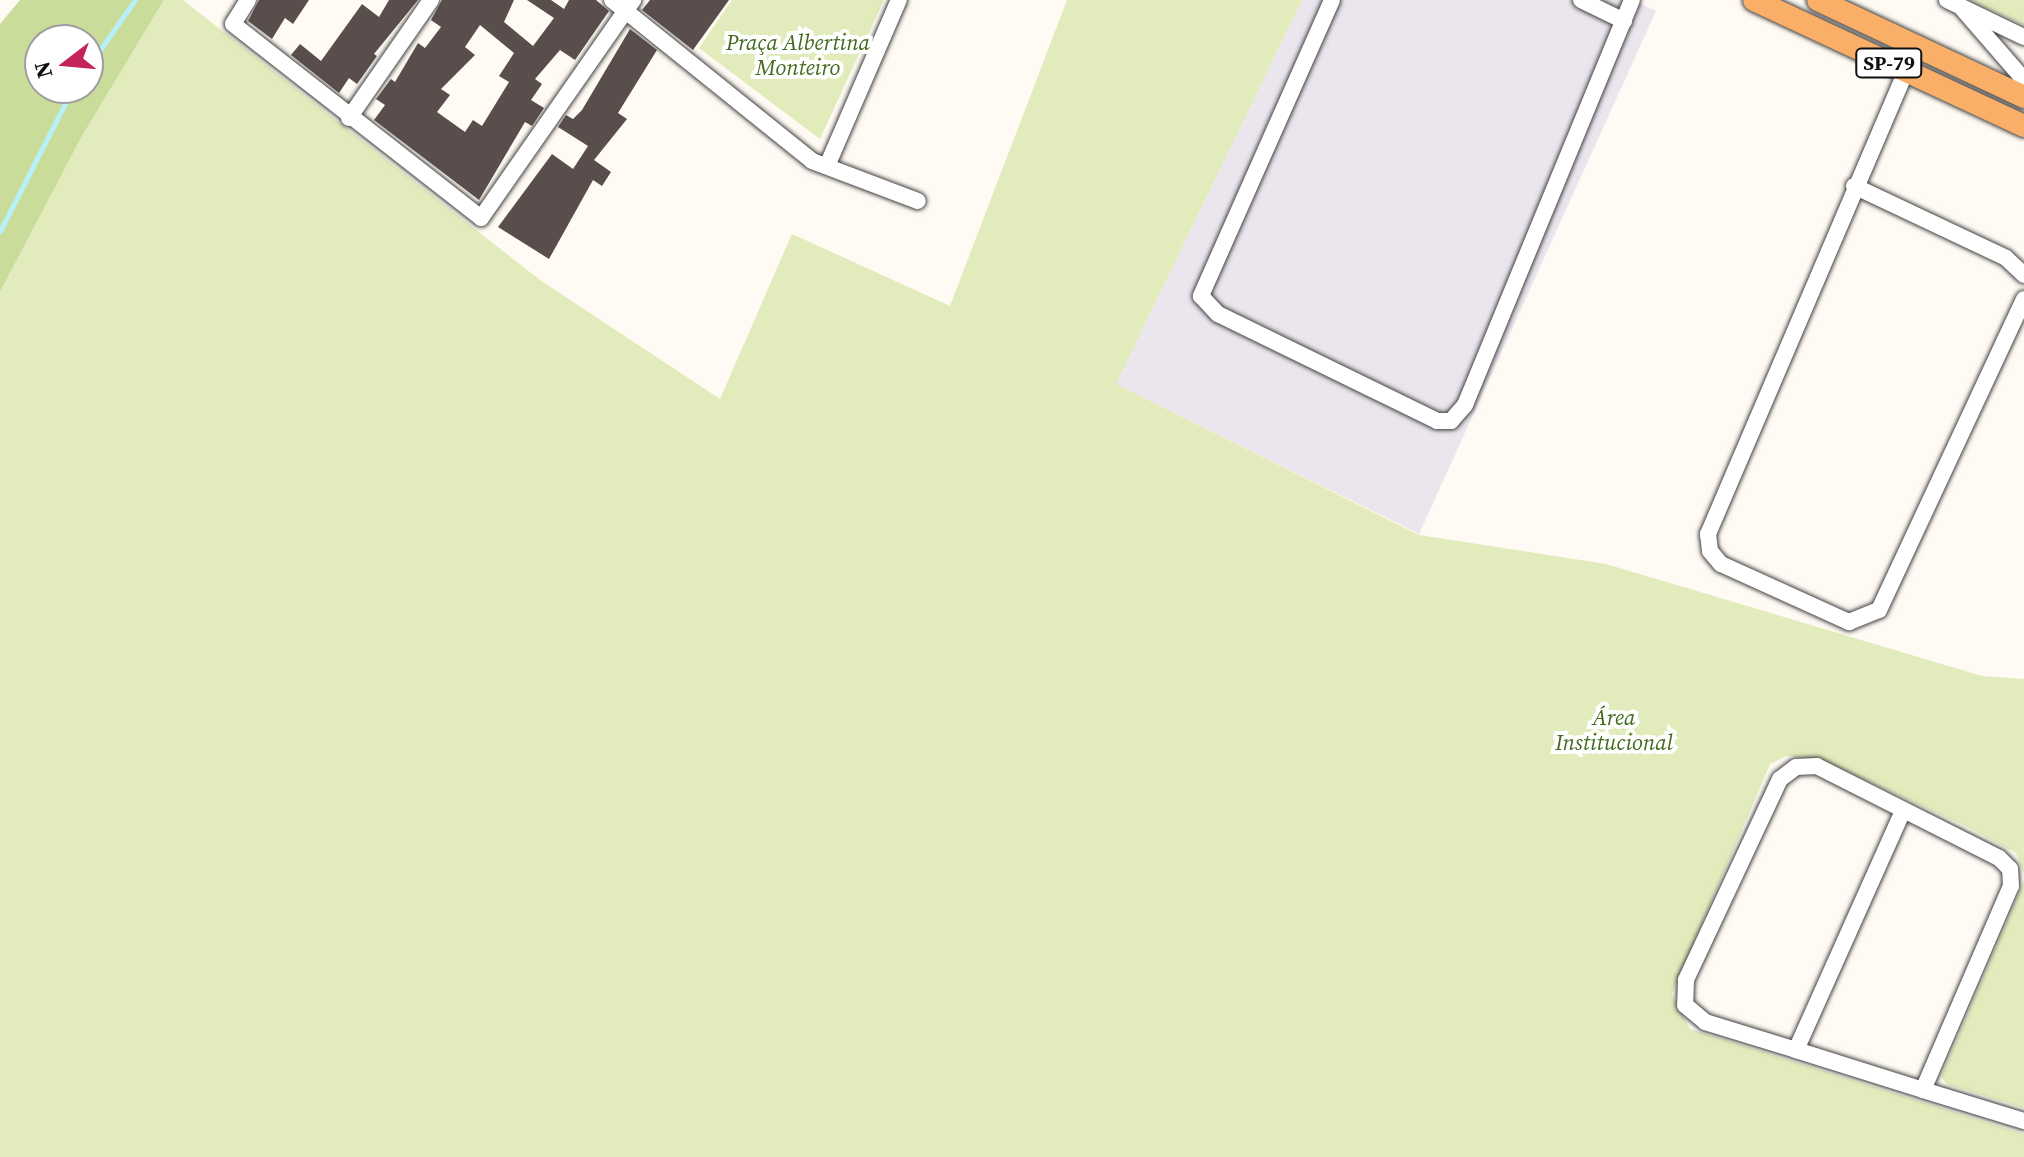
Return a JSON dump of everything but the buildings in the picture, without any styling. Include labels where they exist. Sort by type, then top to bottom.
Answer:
[{"type":"main road","name":"SP-79","points":[[1754,0],[2024,126]]},
{"type":"main road","name":"SP-79","points":[[1818,0],[2024,97]]},
{"type":"street","points":[[248,0],[233,24],[349,118],[481,218],[623,4],[819,163],[918,201]]},
{"type":"street","points":[[349,118],[431,0]]},
{"type":"street","points":[[819,163],[899,0]]},
{"type":"street","points":[[1332,0],[1201,296],[1218,314],[1437,421],[1451,421],[1465,405],[1632,0]]},
{"type":"street","points":[[1581,0],[1624,21]]},
{"type":"street","points":[[1954,3],[2024,37]]},
{"type":"street","points":[[1954,3],[2024,80]]},
{"type":"street","points":[[1906,71],[1854,186],[1708,534],[1710,551],[1721,564],[1849,622],[1879,610],[2024,299]]},
{"type":"street","points":[[1854,186],[2006,258],[2024,275]]},
{"type":"street","points":[[1923,1090],[2011,886],[2010,869],[1999,858],[1817,766],[1796,767],[1780,779],[1686,980],[1685,1005],[1705,1022],[1923,1090],[2024,1121]]},
{"type":"street","points":[[1796,1050],[1903,811]]},
{"type":"shaded area","points":[[1302,0],[1633,0],[1656,11],[1419,534],[1116,384]]},
{"type":"green space","points":[[20,0],[164,0],[104,100],[104,24],[24,24],[24,104],[101,104],[0,292],[0,24]]},
{"type":"green space","name":"Área Institucional","points":[[164,0],[183,0],[540,280],[720,399],[792,234],[950,306],[1067,0],[1302,0],[1116,384],[1419,535],[1606,564],[1982,676],[2024,679],[2024,874],[2016,853],[1967,827],[1821,759],[1786,756],[1770,764],[1672,994],[1690,1029],[2024,1134],[2024,1157],[0,1157],[0,292],[104,100]]},
{"type":"green space","name":"Praça Albertina Monteiro","points":[[732,0],[884,0],[820,139],[699,48]]},
{"type":"green space","points":[[1969,0],[2024,0],[2024,25],[1982,6]]},
{"type":"green space","points":[[2024,881],[2024,1108],[1948,1085],[1941,1077]]},
{"type":"waterway","points":[[104,44],[135,0]]},
{"type":"waterway","points":[[0,231],[65,104]]}]
